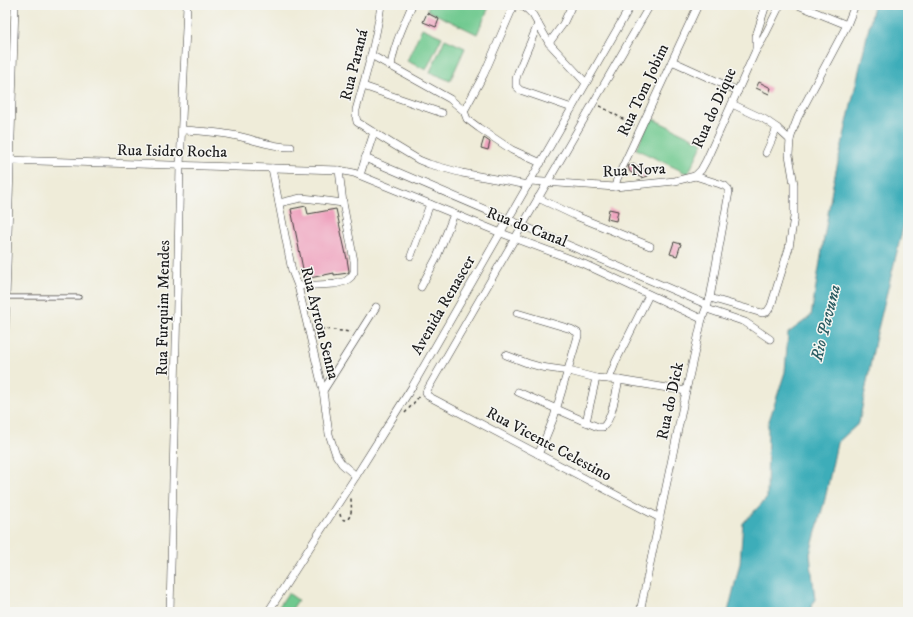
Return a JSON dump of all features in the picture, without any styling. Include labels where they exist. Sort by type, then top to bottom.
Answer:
[{"type":"street","points":[[5,331],[8,161],[15,5]]},
{"type":"street","name":"Rua Furquim Mendes","points":[[170,612],[180,166],[187,5]]},
{"type":"street","name":"Rua Paraná","points":[[366,128],[357,122],[356,116],[378,26],[381,5]]},
{"type":"street","points":[[391,66],[399,36],[412,5]]},
{"type":"street","points":[[464,111],[484,74],[514,5]]},
{"type":"street","points":[[521,5],[529,8],[549,42],[586,83]]},
{"type":"street","points":[[549,42],[563,24],[572,5]]},
{"type":"street","name":"Avenida Renascer","points":[[268,612],[356,476],[420,391],[508,220],[631,5]]},
{"type":"street","name":"Avenida Renascer","points":[[420,391],[426,391],[650,5]]},
{"type":"street","name":"Rua Tom Jobim","points":[[614,187],[698,5]]},
{"type":"street","name":"Rua do Dique","points":[[756,50],[756,36],[766,5]]},
{"type":"street","name":"Rua do Dique","points":[[695,176],[701,170],[706,161],[756,50],[763,40],[780,5]]},
{"type":"street","points":[[798,5],[847,25]]},
{"type":"street","points":[[708,304],[762,314],[771,306],[789,248],[794,217],[794,184],[789,155],[790,140],[798,117],[847,25],[855,5]]},
{"type":"street","points":[[538,24],[518,72],[516,86],[520,90],[572,108]]},
{"type":"street","points":[[371,55],[450,99],[464,111],[467,119],[512,150],[541,162]]},
{"type":"street","points":[[672,61],[738,91]]},
{"type":"street","points":[[363,86],[442,113]]},
{"type":"street","points":[[732,104],[764,119],[790,140]]},
{"type":"street","name":"Rua Nova","points":[[366,128],[419,160],[429,164],[462,173],[529,183],[546,182],[614,187],[675,181],[695,176]]},
{"type":"street","points":[[766,153],[777,128]]},
{"type":"street","points":[[182,130],[204,131],[237,136],[273,146],[291,147]]},
{"type":"street","points":[[360,175],[364,158],[374,132]]},
{"type":"street","points":[[364,158],[708,304],[745,322],[770,339]]},
{"type":"street","name":"Rua Isidro Rocha","points":[[8,161],[339,170]]},
{"type":"street","name":"Rua Ayrton Senna","points":[[272,168],[292,271],[298,286],[323,391],[329,434],[332,445],[342,464],[356,476]]},
{"type":"street","points":[[298,286],[335,284],[346,281],[354,272],[354,261],[339,170]]},
{"type":"street","name":"Rua do Canal","points":[[339,170],[360,175],[501,233],[584,264],[702,319]]},
{"type":"street","name":"Rua do Dick","points":[[640,612],[686,391],[702,319],[708,304],[729,196],[728,189],[725,186],[695,176]]},
{"type":"street","points":[[279,202],[301,198],[312,198],[344,203]]},
{"type":"street","points":[[538,198],[576,216],[650,246]]},
{"type":"street","points":[[411,256],[430,204]]},
{"type":"street","points":[[421,287],[437,257],[454,214]]},
{"type":"street","points":[[609,380],[616,361],[649,294]]},
{"type":"street","points":[[323,391],[376,307]]},
{"type":"street","points":[[517,313],[572,329],[578,333],[578,339],[557,408],[538,454]]},
{"type":"street","points":[[506,355],[541,367],[569,371],[596,378],[619,380],[686,391]]},
{"type":"street","points":[[586,422],[596,378]]},
{"type":"street","points":[[518,392],[598,427],[603,427],[608,422],[619,380]]},
{"type":"street","name":"Rua Vicente Celestino","points":[[420,391],[660,518]]},
{"type":"lane","points":[[6,297],[79,297]]},
{"type":"path","points":[[593,102],[640,128]]},
{"type":"path","points":[[307,327],[359,333]]},
{"type":"green space","points":[[429,5],[490,5],[477,34],[427,10]]},
{"type":"green space","points":[[422,28],[442,37],[426,70],[407,61]]},
{"type":"green space","points":[[445,39],[465,48],[450,81],[430,72]]},
{"type":"green space","points":[[651,118],[703,143],[688,174],[636,149]]},
{"type":"green space","points":[[288,593],[298,600],[290,612],[277,612],[276,611]]},
{"type":"water","name":"Rio Pavuna","points":[[874,5],[908,5],[908,207],[875,341],[859,423],[837,443],[825,499],[810,554],[815,600],[809,612],[728,612],[740,563],[743,523],[767,498],[768,424],[785,372],[788,333],[811,316],[833,184]]},
{"type":"building","points":[[427,13],[439,19],[436,27],[423,22]]},
{"type":"building","points":[[759,82],[771,88],[769,94],[756,88]]},
{"type":"building","points":[[484,138],[490,142],[488,150],[481,148]]},
{"type":"building","points":[[634,164],[646,170],[648,176],[642,178],[630,172],[628,166]]},
{"type":"building","points":[[306,206],[308,214],[336,209],[347,259],[348,273],[334,275],[334,273],[305,279],[291,209]]},
{"type":"building","points":[[609,209],[618,211],[616,221],[607,219]]},
{"type":"building","points":[[674,242],[681,244],[677,256],[670,254]]}]
